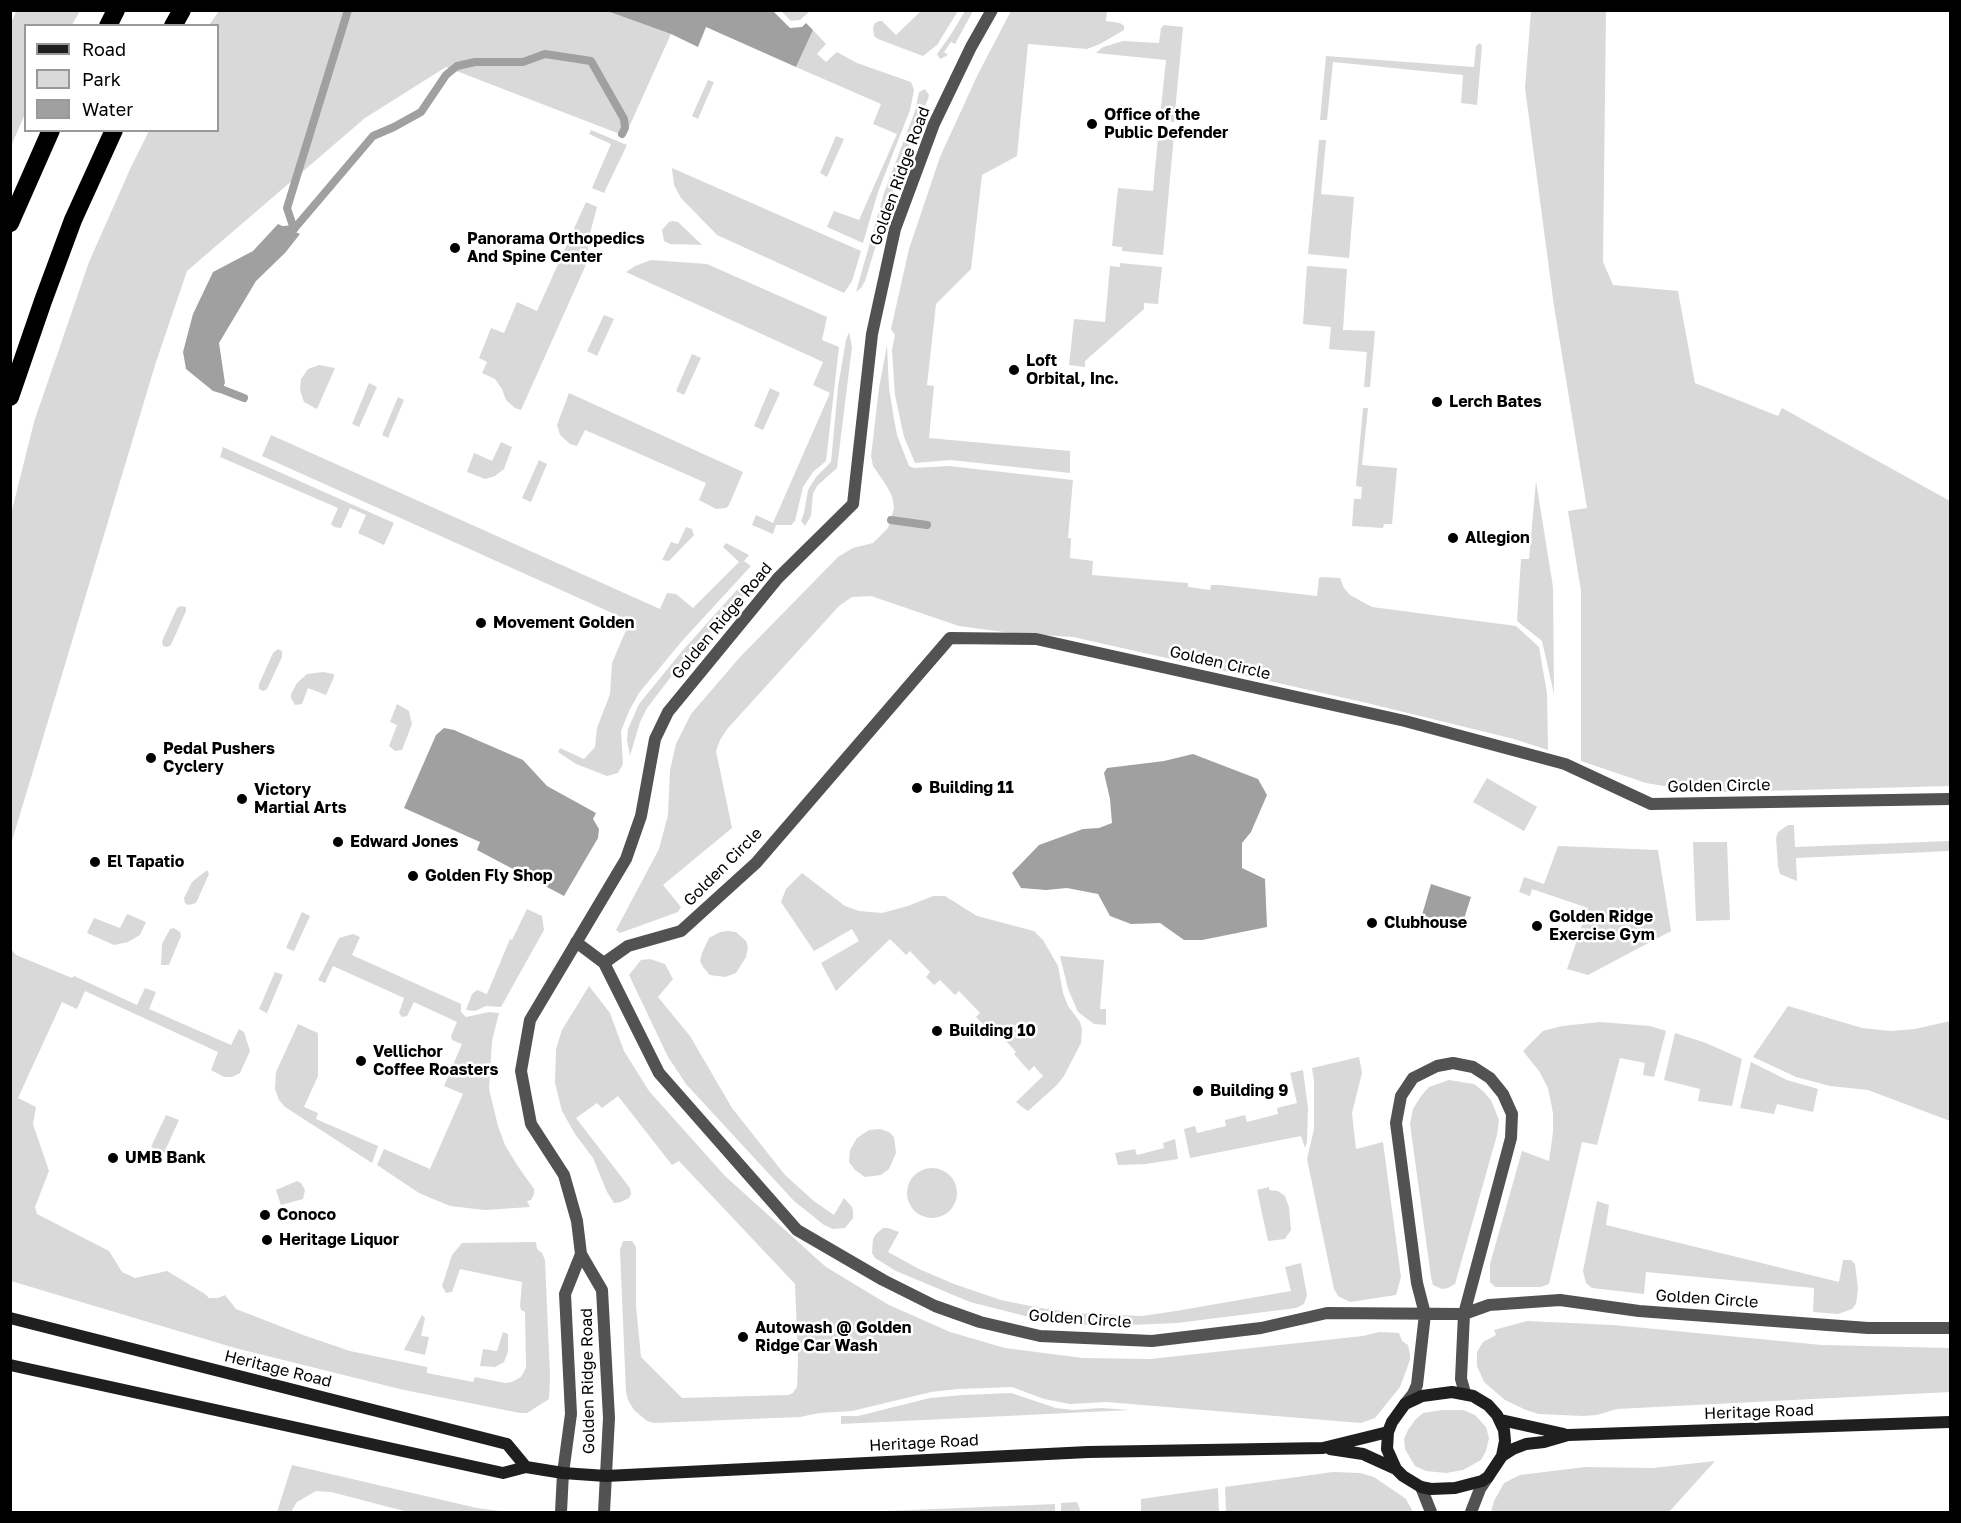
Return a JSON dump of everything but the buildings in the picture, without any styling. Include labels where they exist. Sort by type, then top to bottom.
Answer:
[{"type":"highway","points":[[109,24],[116,10]]},
{"type":"highway","points":[[174,24],[182,10]]},
{"type":"highway","points":[[10,223],[50,132]]},
{"type":"highway","points":[[10,398],[73,220],[113,132]]},
{"type":"main road","name":"Heritage Road","points":[[10,1318],[507,1444],[526,1467]]},
{"type":"main road","name":"Heritage Road","points":[[10,1365],[503,1473],[526,1467],[563,1473],[606,1476],[1088,1452],[1323,1448],[1363,1454],[1396,1469]]},
{"type":"main road","points":[[1465,1393],[1488,1405],[1501,1420],[1505,1441],[1502,1456],[1488,1477],[1475,1484],[1431,1489],[1403,1476],[1396,1469],[1388,1449],[1388,1432],[1405,1404],[1422,1395],[1465,1393]]},
{"type":"main road","name":"Heritage Road","points":[[1501,1420],[1568,1435]]},
{"type":"main road","name":"Heritage Road","points":[[1502,1456],[1526,1444],[1544,1442],[1568,1435],[1950,1422]]},
{"type":"main road","name":"Heritage Road","points":[[1323,1448],[1388,1432]]},
{"type":"street","name":"Golden Ridge Road","points":[[603,1512],[609,1418],[602,1290],[581,1254],[577,1221],[564,1175],[531,1124],[521,1071],[530,1020],[626,859],[641,816],[655,739],[668,712],[778,578],[853,504],[872,334],[895,230],[934,124],[971,47],[992,10]]},
{"type":"street","name":"Golden Circle","points":[[604,963],[628,946],[681,932],[756,862],[950,638],[1036,639],[1405,721],[1565,764],[1651,804],[1950,799]]},
{"type":"street","name":"Golden Circle","points":[[576,942],[604,963],[659,1073],[797,1230],[883,1280],[935,1306],[980,1322],[1040,1336],[1152,1341],[1261,1328],[1327,1313],[1464,1314],[1489,1305],[1560,1300],[1639,1311],[1868,1328],[1950,1328]]},
{"type":"street","points":[[1405,1404],[1417,1385],[1425,1314],[1417,1283],[1396,1123],[1401,1096],[1413,1078],[1437,1066],[1453,1063],[1473,1067],[1490,1078],[1503,1094],[1512,1114],[1511,1138],[1464,1314],[1461,1379],[1465,1393]]},
{"type":"street","name":"Golden Ridge Road","points":[[561,1512],[563,1473],[571,1414],[565,1294],[581,1254]]},
{"type":"street","points":[[1471,1512],[1480,1489],[1488,1477]]},
{"type":"street","points":[[1421,1486],[1431,1512]]},
{"type":"green space","points":[[17,10],[80,11],[73,24],[24,24],[24,116],[11,146],[11,23]]},
{"type":"green space","points":[[219,11],[607,11],[671,34],[625,136],[446,67],[365,118],[187,271],[156,362],[11,844],[11,514],[34,422],[89,262],[148,132],[219,132],[219,24],[210,24]]},
{"type":"green space","points":[[781,11],[810,11],[800,20],[791,21]]},
{"type":"green space","points":[[921,11],[958,11],[937,45],[923,56],[874,36],[875,23],[882,21],[896,35]]},
{"type":"green space","points":[[965,11],[973,11],[955,44],[951,42],[944,52],[948,55],[940,59],[937,54]]},
{"type":"green space","points":[[1011,11],[1107,11],[1106,21],[1120,23],[1124,26],[1124,30],[1087,49],[1028,44],[1017,156],[982,175],[971,269],[936,304],[927,385],[934,386],[929,438],[1070,451],[1070,473],[951,460],[915,463],[904,437],[895,395],[892,350],[895,335],[891,329],[909,249],[940,157],[978,74]]},
{"type":"green space","points":[[1531,11],[1606,11],[1603,262],[1613,285],[1678,291],[1695,383],[1778,416],[1782,408],[1950,501],[1950,786],[1724,792],[1646,783],[1581,761],[1581,591],[1568,511],[1587,508],[1554,306],[1525,88]]},
{"type":"green space","points":[[1164,25],[1183,27],[1174,122],[1168,122],[1168,118],[1160,117],[1166,60],[1096,53],[1103,47],[1123,41],[1159,43],[1161,28]]},
{"type":"green space","points":[[813,30],[826,44],[817,54],[826,62],[837,52],[857,63],[911,82],[914,90],[910,110],[878,192],[863,243],[827,227],[834,211],[859,220],[897,134],[873,124],[881,104],[796,67]]},
{"type":"green space","points":[[1480,43],[1482,46],[1477,105],[1461,103],[1463,75],[1333,62],[1327,120],[1320,120],[1326,56],[1474,67],[1476,46]]},
{"type":"green space","points":[[708,80],[714,82],[698,119],[692,116]]},
{"type":"green space","points":[[925,89],[929,95],[928,99],[899,170],[865,281],[856,292],[884,193],[915,111],[919,92]]},
{"type":"green space","points":[[591,130],[627,145],[604,193],[592,188],[611,144],[589,134]]},
{"type":"green space","points":[[1166,134],[1174,135],[1163,255],[1122,251],[1122,247],[1112,246],[1118,188],[1153,191],[1158,137],[1165,138]]},
{"type":"green space","points":[[836,136],[844,139],[827,177],[820,173]]},
{"type":"green space","points":[[1319,140],[1326,140],[1321,194],[1354,197],[1349,258],[1308,254]]},
{"type":"green space","points":[[672,168],[861,251],[852,281],[844,293],[717,235],[681,198],[674,185]]},
{"type":"green space","points":[[586,202],[597,207],[588,241],[588,260],[521,410],[506,400],[495,379],[482,373],[487,362],[479,358],[491,328],[504,333],[517,302],[537,311]]},
{"type":"green space","points":[[673,221],[678,222],[702,245],[670,244],[664,241],[662,230]]},
{"type":"green space","points":[[651,260],[707,264],[827,317],[822,340],[839,347],[826,461],[813,472],[803,487],[795,521],[791,525],[776,525],[773,534],[752,525],[756,515],[773,523],[830,393],[813,385],[823,362],[626,272]]},
{"type":"green space","points":[[1120,263],[1162,267],[1158,304],[1144,303],[1144,309],[1085,361],[1085,367],[1069,365],[1074,319],[1105,322],[1110,266],[1120,267]]},
{"type":"green space","points":[[1307,266],[1347,269],[1343,330],[1375,331],[1370,387],[1364,387],[1367,352],[1329,349],[1331,327],[1303,324]]},
{"type":"green space","points":[[604,315],[614,319],[597,356],[587,351]]},
{"type":"green space","points":[[849,332],[852,347],[837,468],[817,486],[813,494],[811,516],[805,526],[801,521],[808,490],[816,477],[831,462],[838,387]]},
{"type":"green space","points":[[887,345],[889,388],[894,419],[897,435],[909,466],[914,468],[949,466],[1073,480],[1068,538],[1071,538],[1070,558],[1093,561],[1092,575],[1188,583],[1188,587],[1210,590],[1211,585],[1220,585],[1317,596],[1319,578],[1340,578],[1350,595],[1372,607],[1516,626],[1539,647],[1547,693],[1548,750],[1514,739],[1367,703],[1073,637],[1011,633],[959,626],[871,596],[852,597],[839,606],[728,728],[720,740],[716,751],[732,828],[663,885],[681,907],[678,912],[620,933],[616,930],[659,849],[668,815],[670,770],[676,744],[691,714],[740,657],[838,557],[853,548],[873,543],[888,528],[894,508],[892,496],[873,466],[871,456]]},
{"type":"green space","points":[[692,354],[701,358],[684,395],[676,391]]},
{"type":"green space","points":[[319,365],[335,368],[317,409],[304,402],[300,390],[301,379],[308,369]]},
{"type":"green space","points":[[369,383],[377,387],[359,427],[352,424]]},
{"type":"green space","points":[[770,388],[780,393],[763,430],[754,426]]},
{"type":"green space","points":[[569,393],[743,472],[729,505],[726,508],[716,509],[699,500],[706,483],[585,430],[577,446],[570,444],[560,435],[557,425]]},
{"type":"green space","points":[[398,397],[404,400],[388,438],[382,435]]},
{"type":"green space","points":[[1363,408],[1368,408],[1362,465],[1397,468],[1392,524],[1384,524],[1383,528],[1352,526],[1354,499],[1361,499],[1362,487],[1356,486]]},
{"type":"green space","points":[[271,435],[660,609],[667,593],[676,594],[693,608],[739,562],[723,547],[726,543],[749,555],[744,561],[751,566],[682,641],[639,693],[621,731],[623,764],[618,773],[607,776],[576,764],[558,752],[560,748],[584,759],[595,747],[597,728],[610,694],[612,663],[630,621],[262,456]]},
{"type":"green space","points":[[501,442],[512,447],[504,469],[495,476],[485,479],[467,472],[474,453],[492,461]]},
{"type":"green space","points":[[223,447],[394,523],[384,545],[358,533],[366,515],[350,508],[341,528],[334,527],[331,524],[338,508],[220,457]]},
{"type":"green space","points":[[539,460],[547,464],[531,502],[522,498]]},
{"type":"green space","points":[[1536,481],[1553,587],[1554,694],[1542,641],[1517,621],[1521,559],[1529,559]]},
{"type":"green space","points":[[686,527],[692,529],[694,535],[669,561],[662,560],[671,542],[678,544]]},
{"type":"green space","points":[[744,582],[751,587],[677,669],[647,708],[640,722],[630,756],[627,740],[628,729],[639,704],[683,650]]},
{"type":"green space","points":[[186,607],[186,611],[171,645],[163,646],[162,641],[177,608]]},
{"type":"green space","points":[[278,649],[282,651],[282,657],[267,689],[263,691],[259,689],[259,684],[273,653]]},
{"type":"green space","points":[[323,672],[334,674],[326,695],[308,688],[302,704],[295,705],[291,694],[297,683],[307,674]]},
{"type":"green space","points":[[397,704],[409,711],[412,724],[402,750],[395,751],[389,746],[397,725],[390,722]]},
{"type":"green space","points":[[1487,778],[1537,807],[1524,831],[1473,802]]},
{"type":"green space","points":[[1788,825],[1794,825],[1795,847],[1950,841],[1950,851],[1796,858],[1797,881],[1780,874],[1778,866],[1776,838],[1778,832]]},
{"type":"green space","points":[[1693,842],[1727,842],[1730,920],[1696,921]]},
{"type":"green space","points":[[1558,846],[1658,850],[1671,931],[1588,975],[1567,969],[1588,908],[1532,889],[1530,896],[1519,892],[1524,877],[1544,884]]},
{"type":"green space","points":[[207,870],[209,874],[196,903],[188,905],[184,898],[192,882]]},
{"type":"green space","points":[[802,873],[845,906],[859,911],[882,913],[933,896],[945,896],[977,916],[1034,931],[1043,940],[1058,966],[1063,993],[1082,1029],[1081,1043],[1064,1076],[1056,1086],[1028,1111],[1016,1102],[1043,1076],[1034,1066],[1029,1071],[1014,1054],[1016,1052],[995,1029],[990,1031],[976,1017],[980,1013],[959,991],[955,995],[940,980],[934,985],[926,977],[930,972],[910,951],[906,955],[890,939],[836,991],[821,963],[859,941],[852,929],[814,951],[781,902],[786,889]]},
{"type":"green space","points":[[527,909],[542,916],[544,930],[501,1007],[486,1006],[475,1011],[466,1010],[472,994],[477,990],[487,994],[510,939],[512,940]]},
{"type":"green space","points":[[302,912],[310,916],[294,951],[286,948]]},
{"type":"green space","points":[[127,914],[146,922],[140,935],[128,942],[114,945],[87,933],[94,918],[120,928]]},
{"type":"green space","points":[[174,928],[180,932],[181,936],[169,965],[161,965],[162,944],[170,929]]},
{"type":"green space","points":[[720,932],[736,932],[746,941],[748,947],[746,957],[736,973],[725,977],[710,975],[700,961],[702,953],[709,938]]},
{"type":"green space","points":[[353,934],[360,937],[352,955],[461,1004],[461,1012],[466,1017],[489,1012],[499,1013],[492,1041],[489,1089],[505,1145],[534,1189],[531,1200],[527,1201],[530,1207],[485,1210],[450,1206],[419,1193],[377,1165],[384,1149],[430,1169],[463,1094],[444,1086],[462,1044],[452,1040],[451,1036],[457,1022],[414,1002],[407,1016],[402,1017],[399,1013],[404,998],[333,966],[325,983],[318,980],[339,938]]},
{"type":"green space","points":[[11,949],[16,955],[72,978],[74,976],[137,1005],[145,988],[156,992],[149,1009],[231,1045],[239,1029],[244,1032],[250,1051],[240,1073],[232,1077],[224,1077],[211,1070],[218,1052],[85,991],[77,1009],[62,1002],[18,1098],[36,1107],[33,1124],[49,1171],[35,1207],[37,1214],[109,1251],[122,1272],[135,1278],[167,1271],[209,1298],[225,1295],[236,1309],[303,1335],[350,1351],[427,1367],[427,1373],[473,1382],[475,1377],[505,1383],[512,1382],[521,1377],[526,1368],[525,1312],[520,1306],[522,1282],[460,1269],[452,1292],[446,1293],[442,1286],[452,1255],[462,1243],[536,1242],[537,1249],[545,1260],[549,1399],[527,1413],[520,1413],[404,1390],[235,1348],[11,1281]]},
{"type":"green space","points":[[1060,956],[1104,960],[1100,1009],[1106,1009],[1106,1025],[1094,1024],[1078,1012],[1068,989]]},
{"type":"green space","points":[[650,959],[665,964],[673,979],[658,997],[690,1036],[732,1108],[785,1175],[815,1202],[834,1215],[844,1198],[853,1211],[853,1218],[845,1228],[833,1229],[824,1225],[794,1201],[686,1084],[668,1057],[629,975],[641,960]]},
{"type":"green space","points":[[275,972],[283,975],[267,1013],[259,1009]]},
{"type":"green space","points":[[589,986],[610,1013],[624,1051],[649,1091],[725,1176],[826,1267],[889,1305],[950,1332],[1005,1348],[1083,1358],[1150,1359],[1363,1336],[1379,1332],[1399,1333],[1402,1341],[1408,1345],[1410,1354],[1400,1387],[1375,1418],[1361,1423],[1106,1402],[1070,1404],[1044,1399],[1012,1387],[931,1392],[852,1411],[800,1417],[654,1423],[647,1421],[634,1410],[626,1392],[620,1250],[623,1241],[632,1241],[636,1247],[636,1306],[641,1357],[682,1398],[793,1393],[797,1387],[798,1360],[795,1284],[679,1161],[672,1165],[618,1096],[602,1108],[597,1103],[576,1118],[630,1188],[629,1198],[614,1203],[593,1158],[575,1134],[562,1111],[555,1083],[556,1049],[562,1030]]},
{"type":"green space","points":[[1788,1006],[1862,1028],[1891,1031],[1915,1029],[1950,1021],[1950,1121],[1868,1090],[1830,1086],[1796,1077],[1753,1057]]},
{"type":"green space","points":[[1600,1022],[1650,1026],[1666,1031],[1654,1077],[1643,1075],[1645,1063],[1620,1058],[1597,1145],[1582,1142],[1549,1284],[1541,1287],[1495,1287],[1490,1282],[1490,1264],[1522,1151],[1549,1161],[1553,1132],[1553,1113],[1548,1088],[1539,1071],[1523,1051],[1543,1031],[1562,1026]]},
{"type":"green space","points":[[298,1024],[318,1033],[318,1076],[304,1107],[318,1113],[316,1119],[378,1146],[372,1163],[285,1107],[279,1100],[275,1089],[276,1072]]},
{"type":"green space","points":[[1675,1033],[1706,1043],[1742,1059],[1732,1106],[1698,1101],[1700,1089],[1664,1080]]},
{"type":"green space","points":[[1359,1057],[1362,1073],[1352,1113],[1356,1149],[1383,1142],[1401,1277],[1396,1295],[1350,1302],[1338,1296],[1334,1289],[1307,1159],[1314,1129],[1312,1068]]},
{"type":"green space","points":[[1751,1062],[1787,1080],[1818,1089],[1813,1112],[1777,1104],[1774,1114],[1740,1108]]},
{"type":"green space","points":[[1303,1070],[1308,1108],[1305,1148],[1301,1136],[1190,1158],[1184,1129],[1195,1126],[1197,1133],[1226,1126],[1225,1120],[1245,1115],[1247,1122],[1278,1114],[1277,1108],[1297,1103],[1290,1073]]},
{"type":"green space","points":[[1449,1080],[1474,1084],[1483,1091],[1491,1100],[1499,1120],[1497,1135],[1455,1284],[1442,1289],[1433,1285],[1431,1277],[1410,1124],[1413,1109],[1421,1096],[1429,1087]]},
{"type":"green space","points":[[166,1115],[179,1120],[164,1153],[151,1147]]},
{"type":"green space","points":[[880,1129],[889,1132],[894,1137],[896,1153],[889,1169],[881,1175],[865,1177],[849,1162],[850,1150],[857,1138],[869,1130]]},
{"type":"green space","points":[[1175,1139],[1178,1159],[1118,1165],[1115,1153],[1135,1149],[1137,1155],[1164,1148],[1163,1143]]},
{"type":"green space","points":[[927,1168],[937,1168],[950,1175],[957,1188],[957,1198],[950,1211],[937,1218],[927,1218],[918,1214],[911,1207],[907,1198],[907,1188],[911,1179],[918,1172]]},
{"type":"green space","points":[[297,1181],[305,1190],[303,1199],[281,1205],[276,1190]]},
{"type":"green space","points":[[1269,1187],[1269,1190],[1278,1191],[1285,1196],[1289,1207],[1291,1230],[1285,1239],[1268,1241],[1257,1190]]},
{"type":"green space","points":[[1597,1201],[1609,1205],[1606,1225],[1839,1282],[1843,1260],[1851,1260],[1855,1264],[1858,1289],[1856,1304],[1852,1309],[1838,1314],[1813,1312],[1814,1288],[1646,1272],[1644,1294],[1592,1288],[1586,1283],[1583,1271]]},
{"type":"green space","points":[[883,1228],[899,1232],[888,1252],[919,1269],[1001,1300],[1040,1308],[1076,1313],[1142,1316],[1176,1311],[1291,1291],[1285,1267],[1301,1263],[1307,1295],[1304,1304],[1296,1308],[1177,1323],[1105,1326],[1049,1322],[970,1302],[896,1271],[875,1258],[872,1253],[873,1239]]},
{"type":"green space","points":[[422,1315],[425,1318],[421,1336],[429,1337],[425,1355],[404,1350]]},
{"type":"green space","points":[[1527,1321],[1613,1325],[1822,1345],[1950,1348],[1950,1392],[1617,1409],[1597,1415],[1583,1416],[1539,1414],[1505,1400],[1484,1382],[1477,1366],[1477,1352],[1483,1342],[1496,1335],[1494,1330]]},
{"type":"green space","points":[[503,1332],[508,1334],[508,1352],[504,1362],[495,1367],[480,1366],[483,1349],[497,1351]]},
{"type":"green space","points":[[1011,1393],[1056,1408],[1130,1410],[841,1424],[841,1416],[858,1416],[930,1398]]},
{"type":"green space","points":[[1463,1410],[1475,1415],[1486,1427],[1489,1438],[1486,1451],[1481,1460],[1463,1470],[1446,1473],[1426,1471],[1415,1466],[1405,1449],[1404,1439],[1415,1420],[1423,1413]]},
{"type":"green space","points":[[1715,1461],[1669,1512],[1491,1512],[1504,1483],[1520,1475],[1585,1467],[1653,1468]]},
{"type":"green space","points":[[292,1465],[477,1508],[508,1512],[408,1512],[331,1492],[316,1491],[297,1502],[291,1512],[277,1512]]},
{"type":"green space","points":[[1333,1472],[1360,1473],[1374,1477],[1406,1499],[1413,1512],[1226,1512],[1225,1487]]},
{"type":"green space","points":[[1218,1488],[1219,1512],[1141,1512],[1141,1499]]},
{"type":"green space","points":[[1077,1502],[1081,1512],[1061,1512],[1061,1503]]},
{"type":"green space","points":[[1055,1504],[1055,1512],[858,1512],[911,1510]]},
{"type":"water","points":[[607,11],[773,11],[790,28],[802,27],[806,23],[813,30],[796,67],[706,27],[698,47],[671,34]]},
{"type":"water","points":[[278,224],[300,234],[285,253],[256,281],[219,343],[225,383],[220,393],[213,391],[186,369],[183,352],[193,314],[213,272],[253,251]]},
{"type":"water","points":[[444,728],[454,730],[523,760],[547,786],[596,813],[593,819],[599,829],[598,838],[564,896],[477,850],[480,842],[404,808],[436,735]]},
{"type":"water","points":[[1193,754],[1258,779],[1267,795],[1251,832],[1242,843],[1242,868],[1265,879],[1267,927],[1202,940],[1184,940],[1160,923],[1131,924],[1110,916],[1098,894],[1067,888],[1046,890],[1021,888],[1012,873],[1039,845],[1083,829],[1099,828],[1112,823],[1110,799],[1104,773],[1107,768],[1164,761]]},
{"type":"water","points":[[1431,884],[1471,897],[1461,928],[1422,915]]},
{"type":"waterway","points":[[294,229],[287,208],[348,10]]},
{"type":"waterway","points":[[284,230],[294,229],[373,136],[421,112],[446,75],[457,66],[475,62],[523,62],[545,54],[591,61],[624,119],[625,128],[622,134]]},
{"type":"waterway","points":[[215,385],[244,398]]},
{"type":"waterway","points":[[891,520],[927,525]]},
{"type":"place","name":"Office of the Public Defender","points":[[1092,124]]},
{"type":"place","name":"Panorama Orthopedics And Spine Center","points":[[455,248]]},
{"type":"place","name":"Loft Orbital, Inc.","points":[[1014,370]]},
{"type":"place","name":"Lerch Bates","points":[[1437,402]]},
{"type":"place","name":"Allegion","points":[[1453,538]]},
{"type":"place","name":"Movement Golden","points":[[481,623]]},
{"type":"place","name":"Pedal Pushers Cyclery","points":[[151,758]]},
{"type":"place","name":"Building 11","points":[[917,788]]},
{"type":"place","name":"Victory Martial Arts","points":[[242,799]]},
{"type":"place","name":"Edward Jones","points":[[338,842]]},
{"type":"place","name":"El Tapatio","points":[[95,862]]},
{"type":"place","name":"Golden Fly Shop","points":[[413,876]]},
{"type":"place","name":"Clubhouse","points":[[1372,923]]},
{"type":"place","name":"Golden Ridge Exercise Gym","points":[[1537,926]]},
{"type":"place","name":"Building 10","points":[[937,1031]]},
{"type":"place","name":"Vellichor Coffee Roasters","points":[[361,1061]]},
{"type":"place","name":"Building 9","points":[[1198,1091]]},
{"type":"place","name":"UMB Bank","points":[[113,1158]]},
{"type":"place","name":"Conoco","points":[[265,1215]]},
{"type":"place","name":"Heritage Liquor","points":[[267,1240]]},
{"type":"place","name":"Autowash @ Golden Ridge Car Wash","points":[[743,1337]]}]
